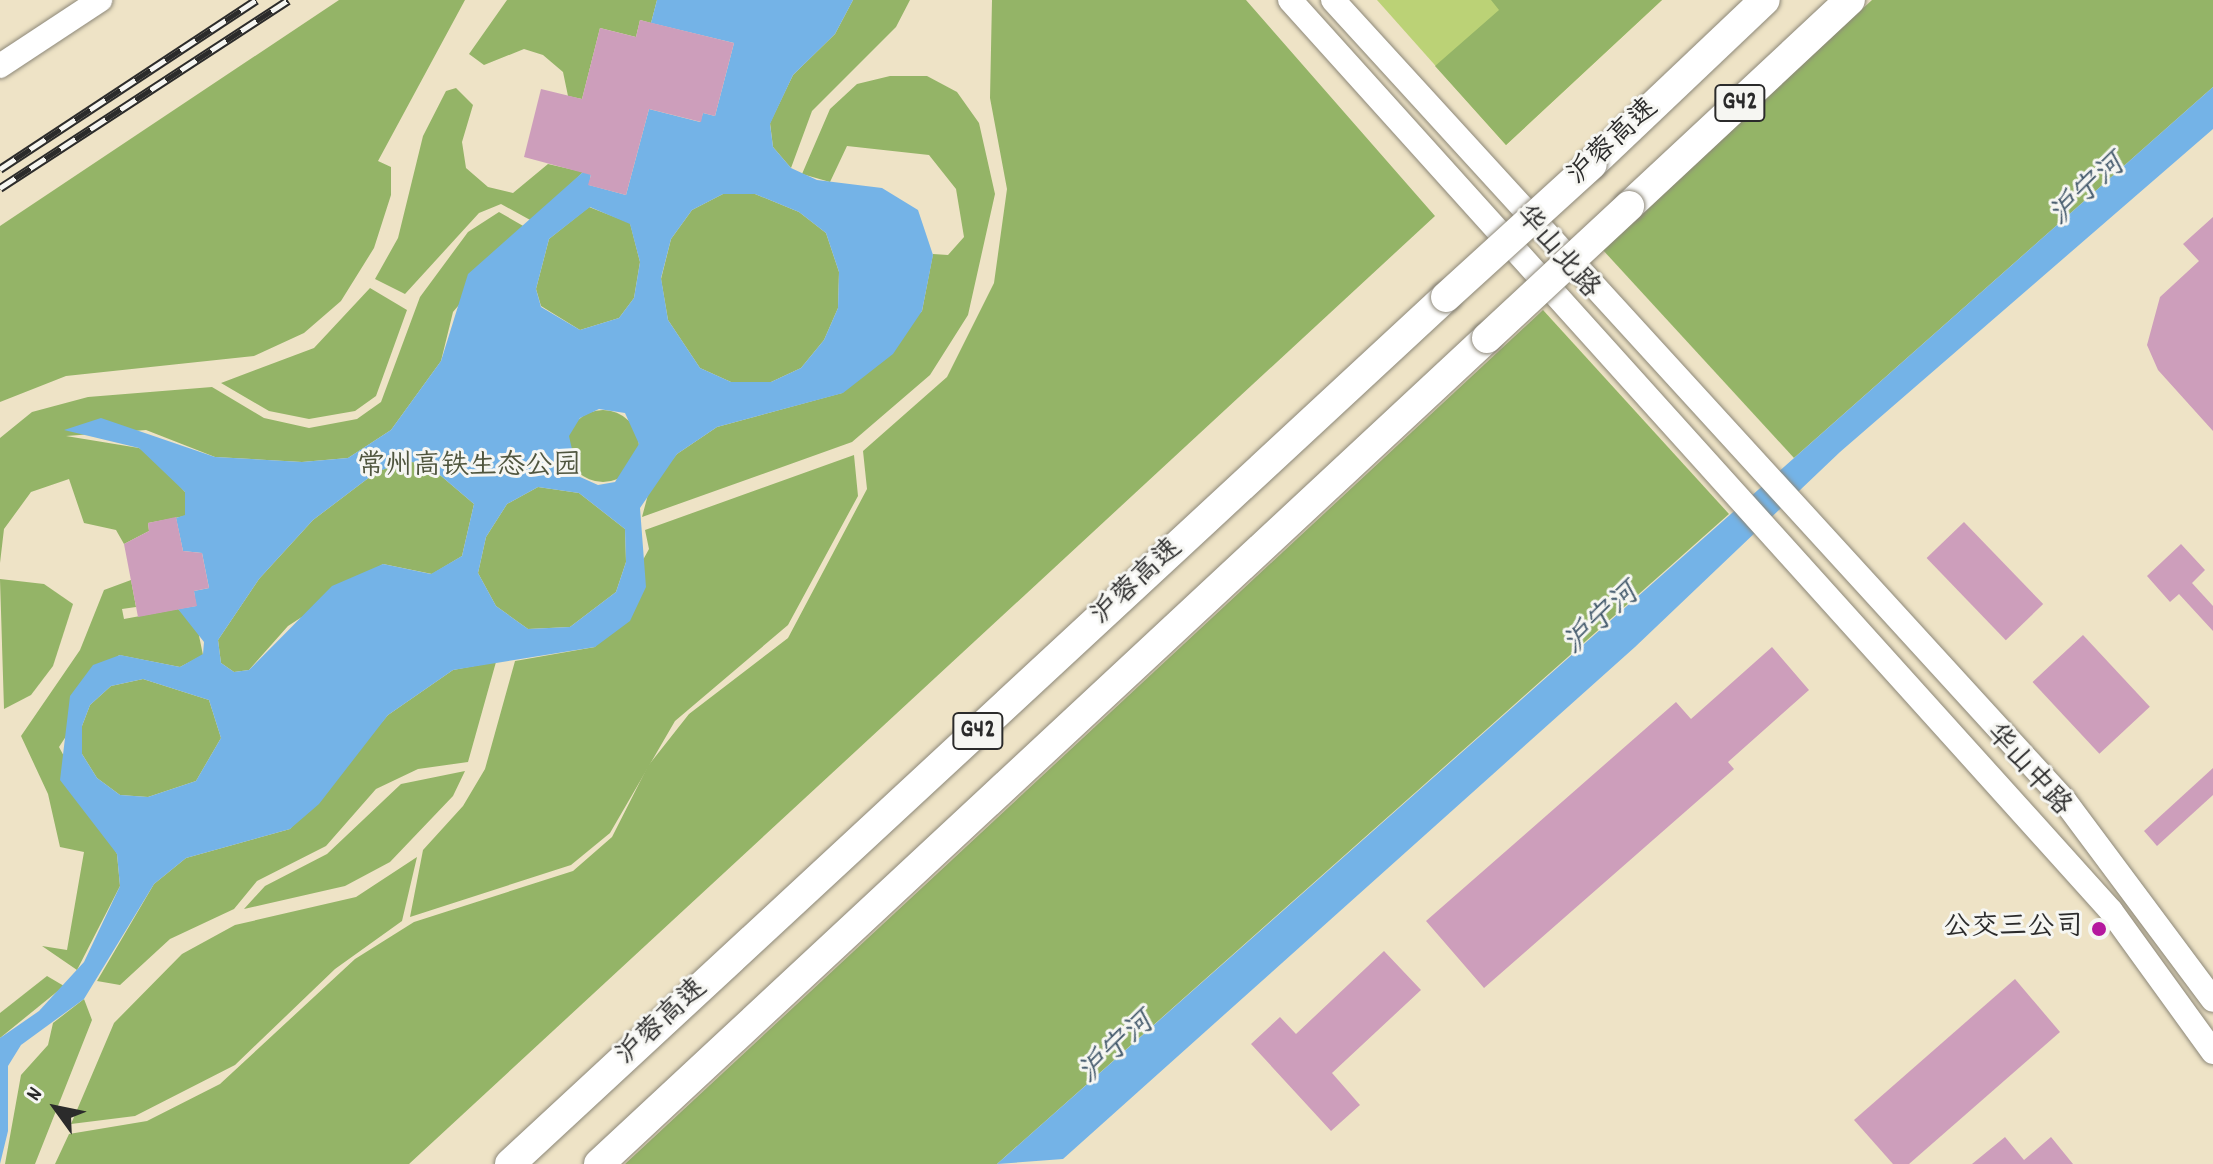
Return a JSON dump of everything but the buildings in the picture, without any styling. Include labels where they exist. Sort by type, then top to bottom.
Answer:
[{"type":"highway","name":"沪蓉高速","points":[[510,1164],[1592,164],[1765,0]]},
{"type":"highway","name":"沪蓉高速","points":[[599,1164],[1850,0]]},
{"type":"main road","points":[[0,66],[100,0]]},
{"type":"main road","name":"华山北路","points":[[1290,0],[1779,543]]},
{"type":"main road","name":"华山北路","points":[[1333,0],[1811,520]]},
{"type":"main road","name":"华山中路","points":[[1811,520],[2064,800],[2210,995]]},
{"type":"main road","name":"华山中路","points":[[1779,543],[2111,911],[2213,1052]]},
{"type":"green space","points":[[339,0],[465,0],[378,161],[391,167],[391,195],[374,248],[341,301],[304,333],[254,356],[66,376],[0,402],[0,226]]},
{"type":"green space","points":[[507,0],[657,0],[651,23],[640,20],[636,37],[600,28],[582,99],[568,96],[563,72],[543,55],[524,49],[484,65],[469,54]]},
{"type":"green space","points":[[853,0],[910,0],[896,27],[812,111],[791,168],[773,147],[770,123],[793,75],[835,34]]},
{"type":"green space","points":[[992,0],[1246,0],[1435,216],[409,1164],[55,1164],[69,1134],[147,1121],[220,1084],[355,959],[414,922],[573,871],[612,837],[648,766],[689,714],[788,638],[867,489],[863,451],[947,377],[994,283],[1007,189],[990,98]]},
{"type":"green space","points":[[1377,0],[1662,0],[1506,145]]},
{"type":"green space","points":[[1491,0],[1662,0],[1506,145],[1435,66],[1499,10]]},
{"type":"green space","points":[[1872,0],[2213,0],[2213,87],[1794,458],[1602,249]]},
{"type":"green space","points":[[890,76],[927,76],[957,92],[979,123],[995,194],[968,315],[930,375],[852,442],[642,517],[650,487],[677,454],[717,427],[842,393],[922,311],[933,254],[948,255],[964,237],[956,189],[929,155],[847,146],[830,182],[802,174],[830,109],[857,84]]},
{"type":"green space","points":[[456,88],[473,105],[462,142],[466,168],[488,187],[513,193],[548,164],[583,172],[532,221],[501,204],[479,213],[405,294],[375,279],[398,238],[423,136],[446,91]]},
{"type":"green space","points":[[723,194],[755,194],[799,212],[826,233],[839,272],[838,308],[824,340],[801,368],[771,382],[731,382],[700,368],[668,320],[661,279],[671,239],[692,210]]},
{"type":"green space","points":[[589,207],[630,223],[640,262],[634,298],[619,318],[580,330],[541,306],[536,289],[549,239]]},
{"type":"green space","points":[[499,212],[525,227],[453,312],[441,361],[391,430],[348,458],[302,462],[215,457],[146,430],[66,436],[139,448],[156,459],[185,492],[185,516],[148,523],[149,531],[124,544],[116,530],[84,523],[69,479],[31,492],[4,529],[0,563],[0,438],[32,412],[88,397],[212,387],[264,418],[309,428],[357,419],[381,402],[420,297],[468,232]]},
{"type":"green space","points":[[370,288],[407,310],[376,396],[355,411],[309,419],[269,411],[221,383],[314,348]]},
{"type":"green space","points":[[1543,310],[1729,514],[997,1164],[625,1164]]},
{"type":"green space","points":[[603,410],[623,416],[633,426],[639,446],[633,466],[623,476],[603,482],[583,476],[573,466],[567,446],[573,426],[583,416]]},
{"type":"green space","points":[[854,455],[858,496],[788,625],[675,721],[610,833],[571,865],[410,917],[423,850],[463,806],[485,769],[515,661],[595,647],[649,549],[645,530]]},
{"type":"green space","points":[[404,461],[427,464],[474,504],[462,556],[432,574],[383,564],[288,626],[249,670],[234,672],[221,663],[218,640],[259,579],[313,520],[375,473]]},
{"type":"green space","points":[[538,487],[579,493],[625,529],[626,562],[616,592],[570,627],[528,629],[496,606],[478,573],[486,537],[507,504]]},
{"type":"green space","points":[[0,579],[44,584],[73,604],[53,666],[31,695],[4,709]]},
{"type":"green space","points":[[131,580],[136,607],[122,609],[124,619],[178,609],[197,626],[203,655],[180,667],[119,655],[59,747],[117,854],[120,886],[77,970],[42,946],[67,950],[84,852],[60,847],[48,794],[21,736],[80,650],[104,590]]},
{"type":"green space","points":[[496,662],[468,762],[418,769],[376,789],[326,846],[257,881],[234,909],[170,939],[120,985],[97,981],[154,884],[186,858],[290,829],[388,715],[453,670]]},
{"type":"green space","points":[[143,679],[209,700],[221,738],[196,781],[148,797],[120,795],[97,778],[82,754],[82,726],[90,705],[111,686]]},
{"type":"green space","points":[[465,771],[453,796],[390,862],[345,886],[244,909],[265,886],[327,854],[401,784]]},
{"type":"green space","points":[[417,857],[402,921],[335,969],[235,1065],[135,1116],[71,1124],[114,1023],[182,954],[235,925],[356,897]]},
{"type":"green space","points":[[47,976],[64,986],[0,1038],[0,1013]]},
{"type":"green space","points":[[84,999],[92,1020],[35,1164],[5,1164],[21,1075],[48,1045],[53,1023]]},
{"type":"water","points":[[657,0],[853,0],[835,34],[793,75],[770,124],[773,147],[791,168],[817,180],[882,188],[918,210],[933,255],[922,311],[893,354],[843,393],[717,427],[677,454],[640,508],[646,587],[630,621],[595,647],[453,670],[388,715],[319,804],[290,829],[186,858],[154,884],[84,999],[21,1045],[8,1066],[8,1131],[0,1164],[0,1038],[39,1011],[84,962],[120,886],[117,854],[60,780],[70,696],[93,665],[120,655],[180,667],[203,654],[204,642],[178,609],[196,606],[194,591],[209,588],[202,553],[183,551],[176,518],[185,515],[185,492],[139,448],[64,430],[101,418],[215,457],[302,462],[348,458],[391,430],[441,361],[468,274],[583,172],[591,174],[589,185],[626,195],[649,109],[700,122],[703,113],[715,116],[734,43],[651,23]],"holes":[[[723,194],[755,194],[799,212],[826,233],[839,272],[838,308],[824,340],[801,368],[771,382],[731,382],[700,368],[668,320],[661,278],[671,239],[692,210]],[[590,207],[630,224],[640,262],[634,298],[619,318],[580,330],[541,307],[536,289],[549,239]],[[599,409],[625,413],[639,444],[615,482],[598,485],[578,476],[569,436],[580,418]],[[404,461],[427,464],[474,504],[462,556],[431,574],[383,564],[332,586],[249,670],[234,672],[221,663],[218,640],[259,579],[313,520],[375,473]],[[538,487],[579,493],[625,529],[626,562],[616,592],[570,627],[528,629],[496,606],[478,573],[486,537],[507,504]],[[143,679],[209,700],[221,738],[196,781],[148,797],[120,795],[97,778],[82,754],[82,726],[90,705],[111,686]]]},
{"type":"water","points":[[2213,87],[2213,129],[1840,452],[1635,647],[1063,1159],[997,1164]]},
{"type":"railway","points":[[0,169],[256,0]]},
{"type":"railway","points":[[0,188],[288,0]]},
{"type":"place","name":"公交三公司","points":[[2099,929]]},
{"type":"water label","name":"沪宁河","points":[[2089,192]]},
{"type":"water label","name":"沪宁河","points":[[1603,621]]},
{"type":"water label","name":"沪宁河","points":[[1118,1050]]},
{"type":"park label","name":"常州高铁生态公园","points":[[469,468]]}]
